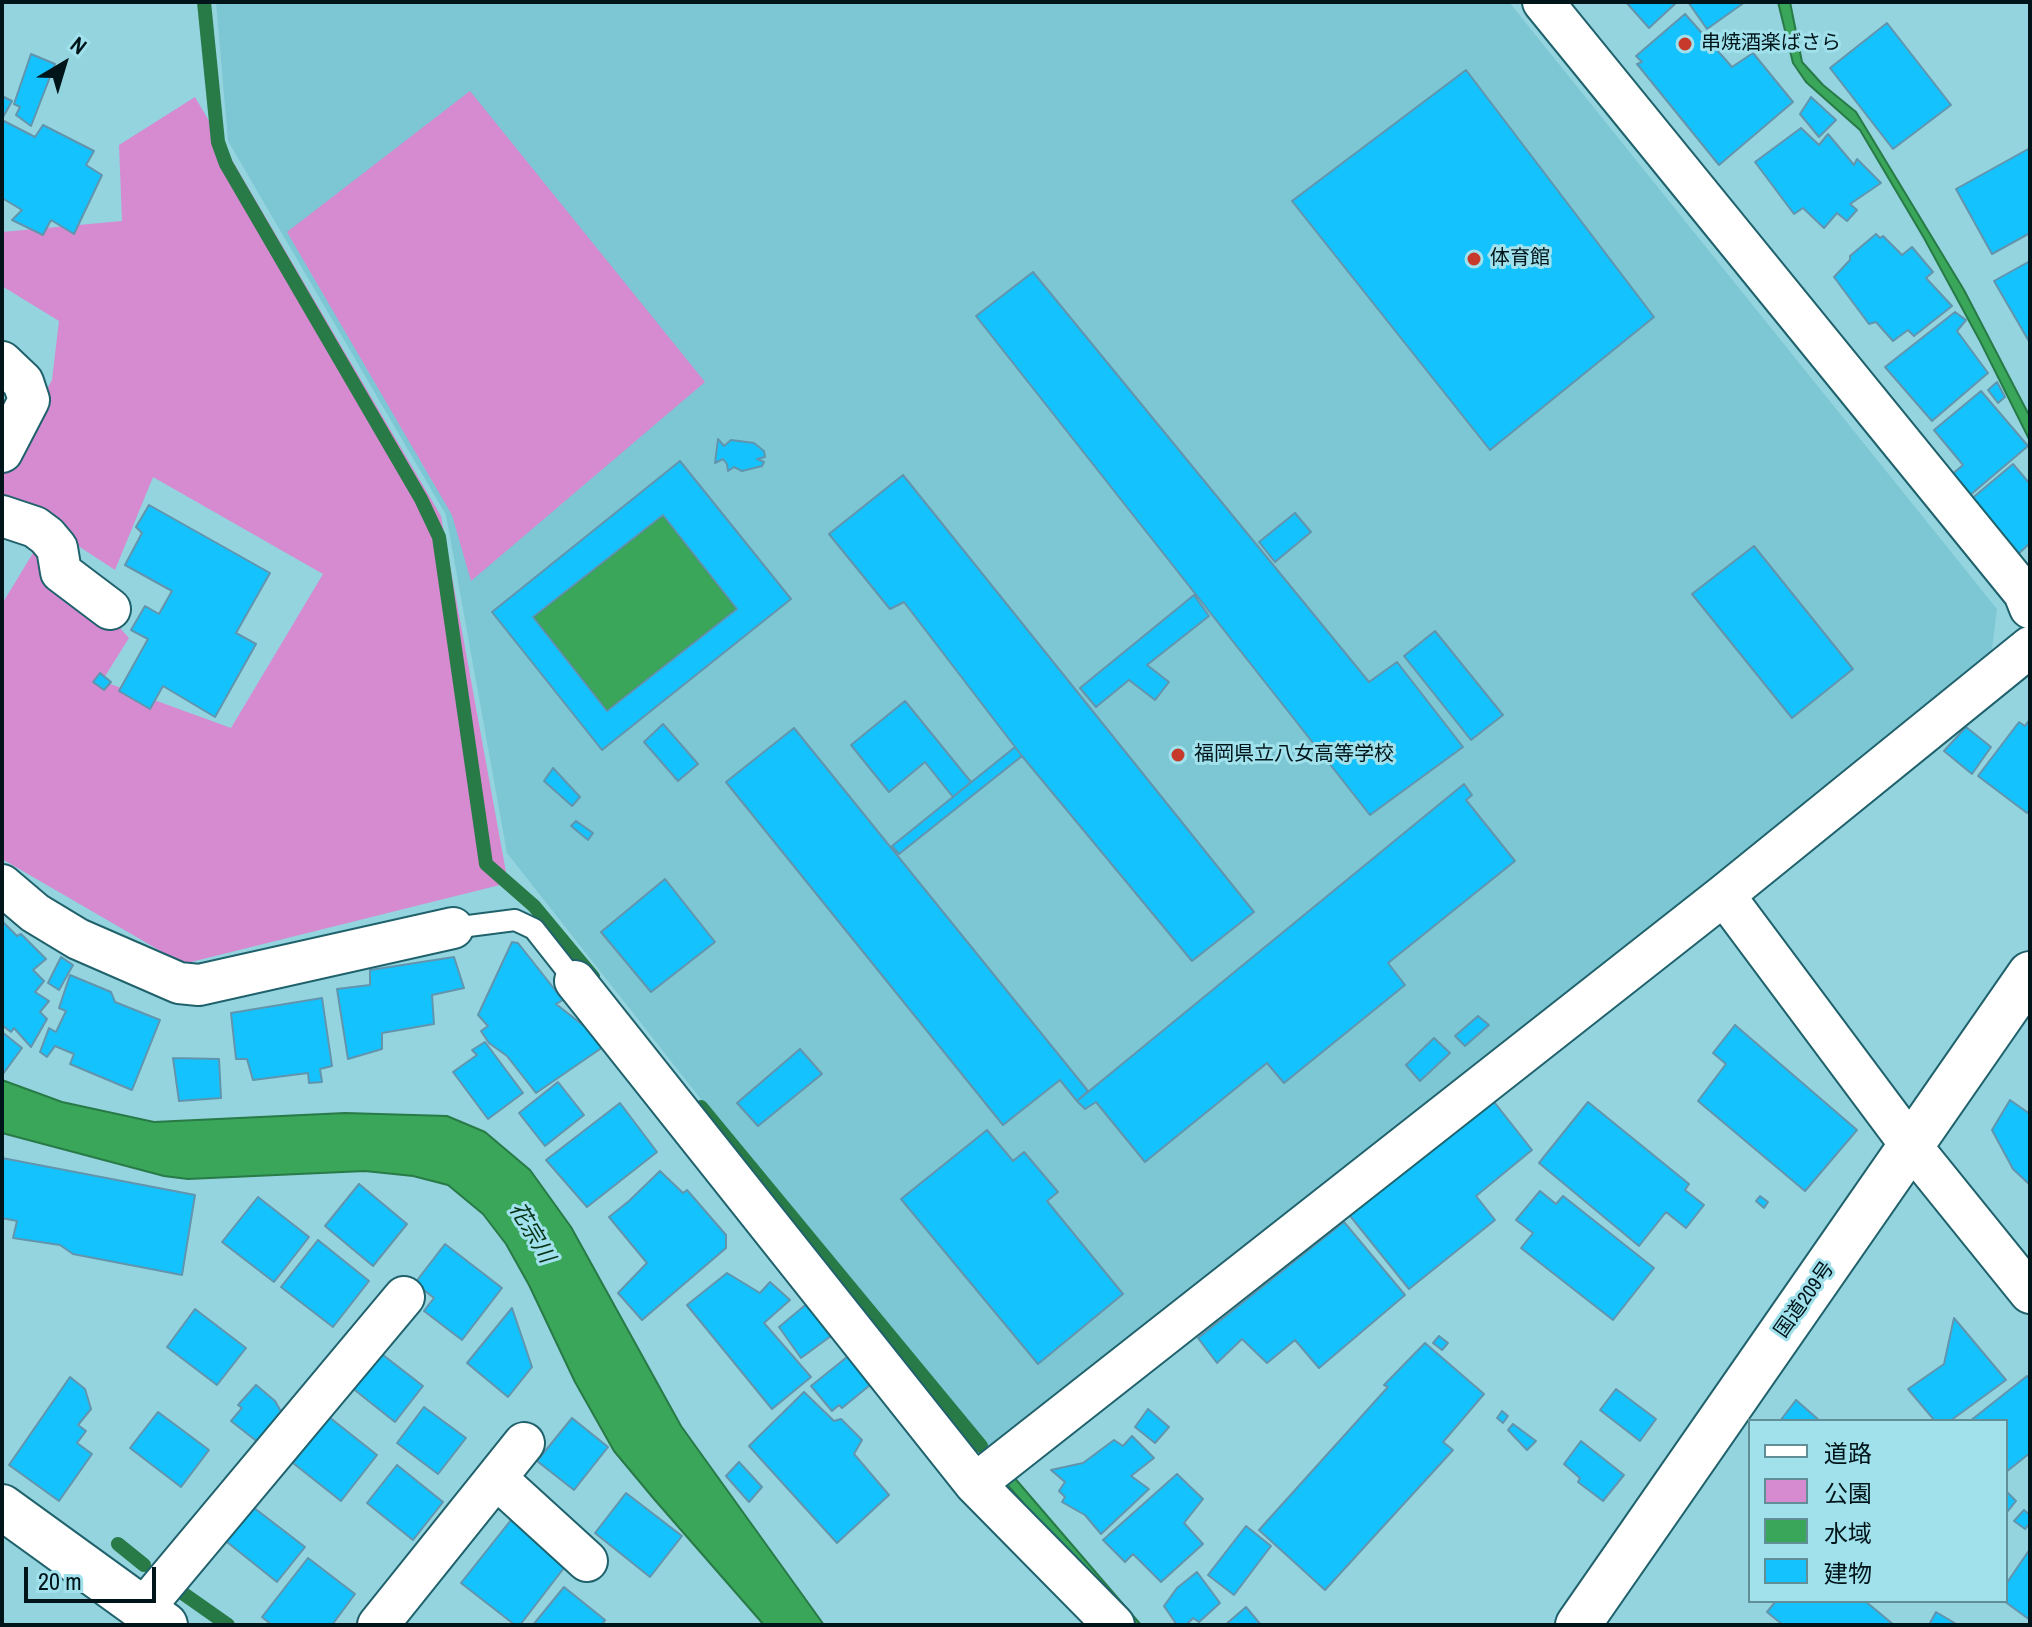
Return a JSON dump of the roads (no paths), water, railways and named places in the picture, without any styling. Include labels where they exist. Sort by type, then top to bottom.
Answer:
[{"type":"main road","name":"国道209号","points":[[1578,1625],[2030,974]]},
{"type":"main road","points":[[2,1507],[154,1617]]},
{"type":"street","points":[[1543,2],[2024,593],[2030,608]]},
{"type":"street","points":[[2,362],[23,382],[29,400],[2,452]]},
{"type":"street","points":[[2,516],[35,527],[47,536],[57,548],[61,572],[110,609]]},
{"type":"street","points":[[975,1484],[1724,895],[2030,647]]},
{"type":"street","points":[[2,885],[35,913],[78,939],[179,983],[199,985],[453,928]]},
{"type":"street","points":[[1724,895],[1912,1147],[2030,1293]]},
{"type":"street","points":[[575,981],[975,1484],[1114,1625]]},
{"type":"street","points":[[154,1617],[404,1297]]},
{"type":"street","points":[[378,1625],[524,1443]]},
{"type":"street","points":[[496,1478],[587,1561]]},
{"type":"lane","points":[[453,928],[515,920],[534,929],[575,981]]},
{"type":"water","points":[[1778,2],[1790,2],[1802,62],[1823,85],[1856,112],[1964,290],[2030,417],[2030,441],[1924,238],[1860,130],[1806,82],[1793,63]]},
{"type":"water","points":[[663,515],[737,609],[607,711],[533,617]]},
{"type":"water","name":"花宗川","points":[[2,1080],[62,1102],[154,1122],[345,1113],[447,1116],[485,1132],[530,1170],[571,1227],[681,1426],[824,1625],[764,1625],[654,1499],[614,1451],[575,1382],[506,1244],[483,1214],[448,1185],[413,1176],[365,1171],[188,1179],[164,1176],[2,1133]]},
{"type":"water","points":[[1012,1475],[1141,1625],[1129,1625],[1004,1481]]},
{"type":"waterway","points":[[204,2],[218,142],[226,164],[421,499],[439,537],[486,864],[534,906],[593,977]]},
{"type":"waterway","points":[[701,1107],[981,1446]]},
{"type":"waterway","points":[[118,1544],[144,1565]]},
{"type":"waterway","points":[[181,1592],[228,1625]]},
{"type":"place","name":"串焼酒楽ばさら","points":[[1685,44]]},
{"type":"place","name":"体育館","points":[[1474,259]]},
{"type":"place","name":"福岡県立八女高等学校","points":[[1178,755]]}]
